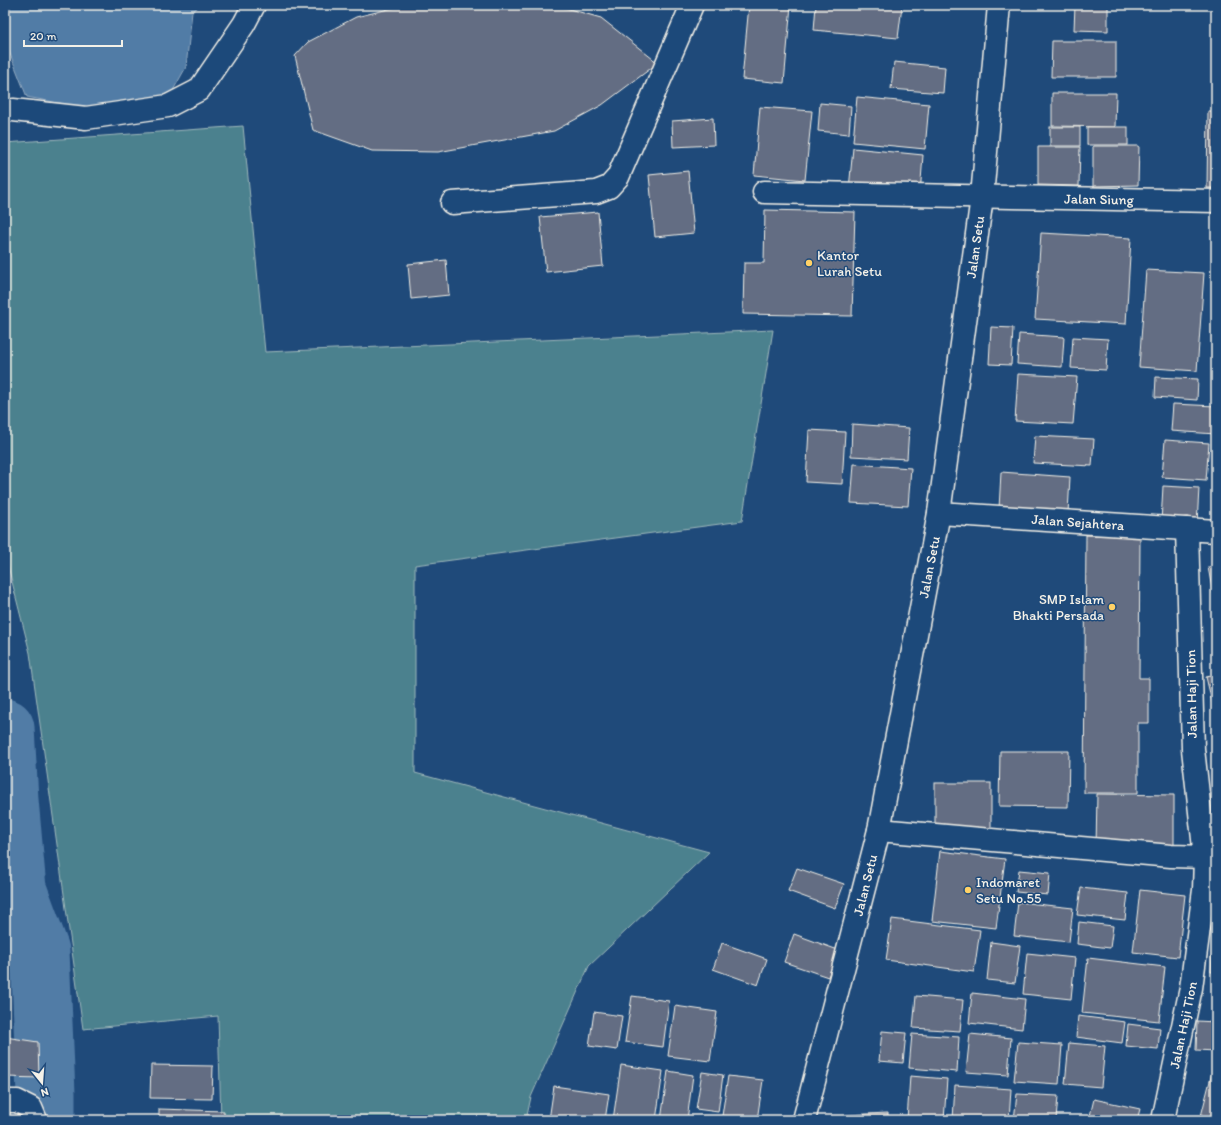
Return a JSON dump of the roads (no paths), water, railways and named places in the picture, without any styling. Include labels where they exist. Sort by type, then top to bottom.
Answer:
[{"type":"street","points":[[13,110],[86,118],[168,106],[199,90],[244,24],[254,5]]},
{"type":"street","points":[[452,203],[596,192],[609,187],[618,177],[692,5]]},
{"type":"street","name":"Jalan Setu","points":[[804,1120],[879,830],[939,513],[982,197],[999,5]]},
{"type":"street","name":"Jalan Siung","points":[[764,192],[1216,201]]},
{"type":"street","name":"Jalan Sejahtera","points":[[939,513],[1216,531]]},
{"type":"street","name":"Jalan Haji Tion","points":[[1162,1120],[1196,959],[1204,890],[1205,857],[1193,749],[1187,529]]},
{"type":"street","points":[[879,830],[1171,856],[1205,857]]},
{"type":"street","points":[[5,1100],[17,1101],[31,1108],[36,1120]]},
{"type":"water","points":[[5,5],[200,5],[192,12],[186,67],[171,94],[91,109],[27,97],[5,41]]},
{"type":"waterway","points":[[5,728],[9,800],[17,889],[40,951],[46,1120]]},
{"type":"place","name":"Kantor Lurah Setu","points":[[809,263]]},
{"type":"place","name":"SMP Islam Bhakti Persada","points":[[1112,607]]},
{"type":"place","name":"Indomaret Setu No.55","points":[[968,890]]}]
